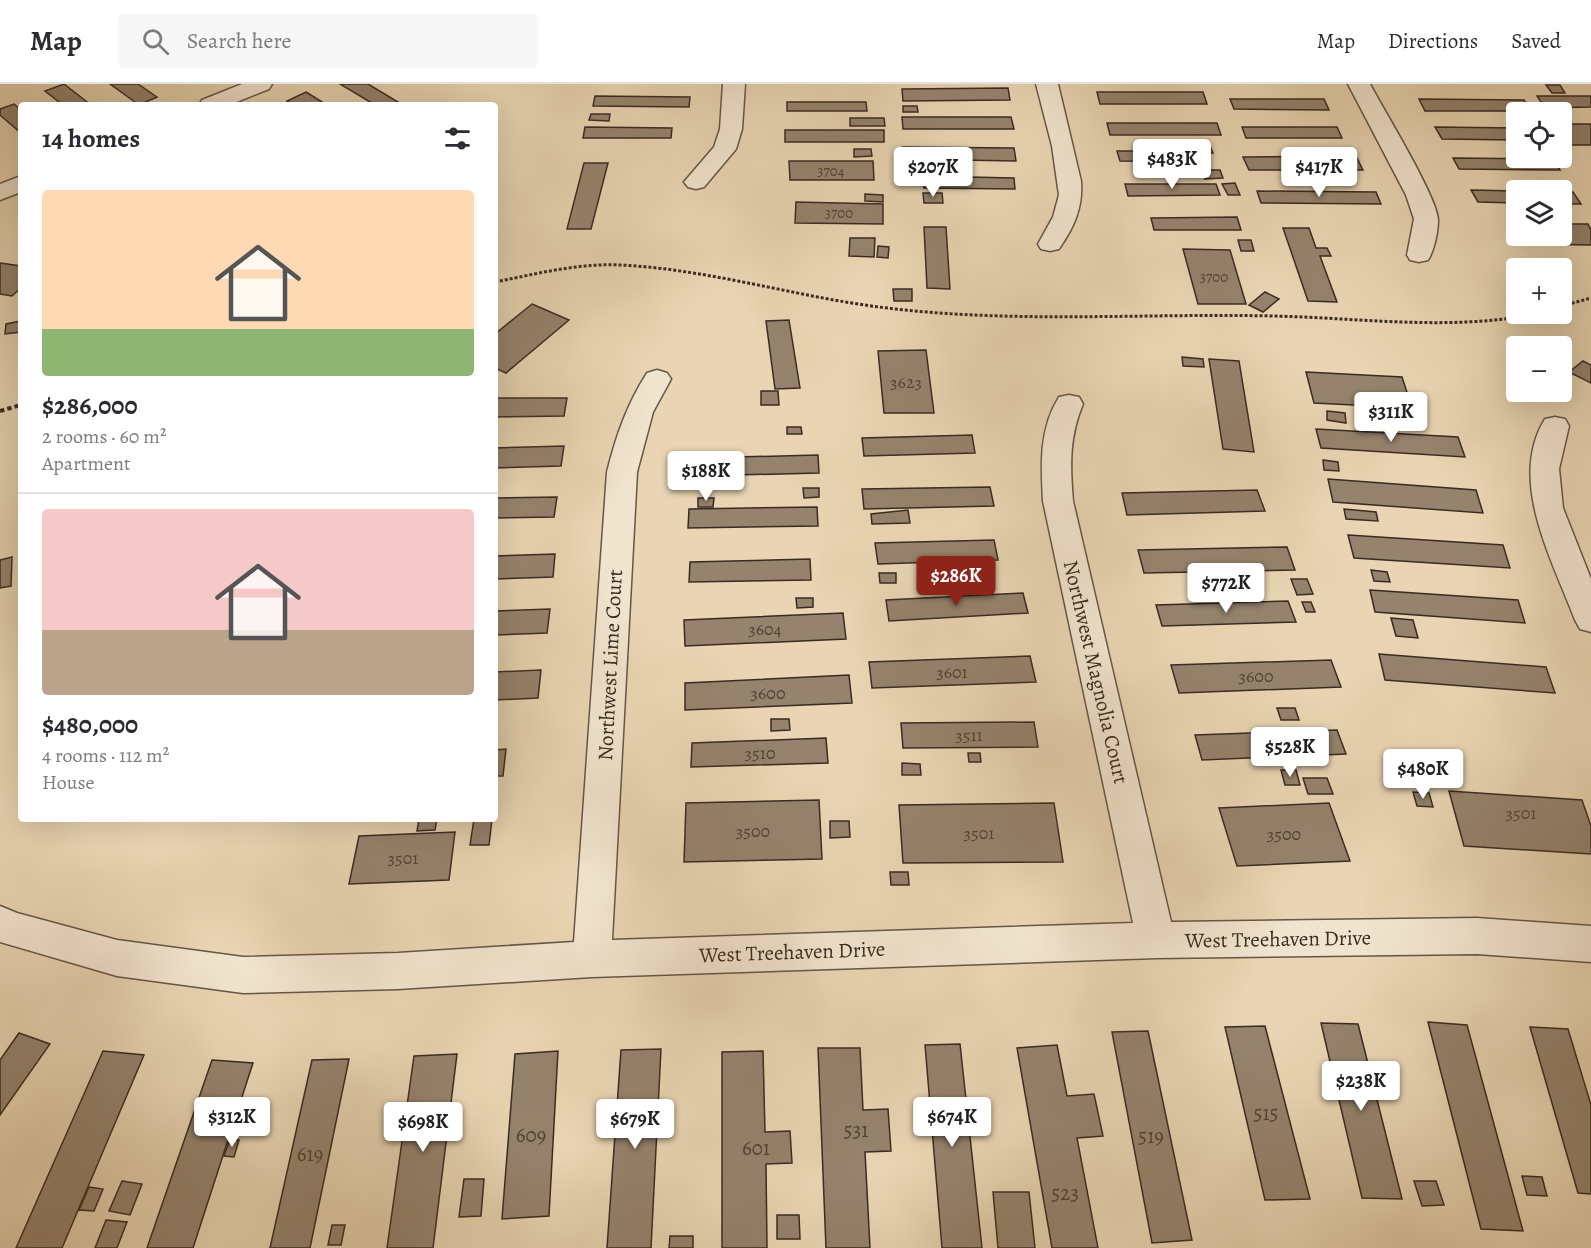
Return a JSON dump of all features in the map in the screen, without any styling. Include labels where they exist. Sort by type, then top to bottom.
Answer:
[{"type":"lane","points":[[217,102],[261,84]]},
{"type":"lane","points":[[696,182],[725,149],[731,129],[734,84]]},
{"type":"lane","points":[[1047,84],[1069,178],[1070,204],[1062,225],[1050,244]]},
{"type":"lane","points":[[1359,84],[1418,195],[1426,219],[1419,255]]},
{"type":"lane","points":[[0,193],[18,184]]},
{"type":"lane","name":"Northwest Lime Court","points":[[592,958],[622,472],[632,429],[644,398],[657,379]]},
{"type":"lane","name":"Northwest Magnolia Court","points":[[1069,404],[1059,426],[1056,448],[1058,501],[1156,940]]},
{"type":"lane","points":[[1555,426],[1544,469],[1548,508],[1591,620]]},
{"type":"lane","name":"West Treehaven Drive","points":[[0,923],[9,928],[117,958],[243,975],[398,971],[592,958],[1156,940],[1478,936],[1591,944]]},
{"type":"path","points":[[498,281],[581,266],[619,265],[664,269],[879,306],[937,312],[1062,318],[1272,316],[1468,322],[1506,320]]},
{"type":"path","points":[[1572,303],[1591,298]]},
{"type":"path","points":[[0,411],[18,406]]},
{"type":"building","points":[[64,84],[87,102],[59,102],[45,91]]},
{"type":"building","points":[[110,84],[138,84],[157,97],[146,102],[135,102]]},
{"type":"building","points":[[340,84],[368,84],[398,102],[370,102]]},
{"type":"building","points":[[1546,85],[1560,85],[1565,93],[1552,93]]},
{"type":"building","points":[[1008,88],[1010,100],[903,101],[902,89]]},
{"type":"building","points":[[306,92],[322,102],[289,102],[287,101]]},
{"type":"building","points":[[1097,92],[1203,92],[1207,104],[1100,104]]},
{"type":"building","points":[[595,96],[690,97],[689,107],[593,106]]},
{"type":"building","points":[[1537,96],[1591,96],[1591,107],[1572,107],[1572,102],[1541,102]]},
{"type":"building","points":[[1230,99],[1324,99],[1329,110],[1234,109]]},
{"type":"building","points":[[1419,99],[1524,100],[1525,102],[1506,102],[1506,111],[1425,111]]},
{"type":"building","points":[[787,102],[866,102],[867,111],[787,111]]},
{"type":"building","points":[[14,104],[18,107],[18,130],[0,115],[0,109]]},
{"type":"building","points":[[903,106],[917,106],[918,112],[903,112]]},
{"type":"building","points":[[591,114],[610,114],[609,121],[589,120]]},
{"type":"building","points":[[902,117],[1011,117],[1014,129],[903,129]]},
{"type":"building","points":[[850,118],[884,118],[885,126],[850,126]]},
{"type":"building","points":[[1107,123],[1217,123],[1221,135],[1110,135]]},
{"type":"building","points":[[1572,124],[1591,124],[1591,145],[1572,145]]},
{"type":"building","points":[[585,127],[672,128],[671,138],[583,138]]},
{"type":"building","points":[[1242,127],[1337,127],[1342,138],[1246,138]]},
{"type":"building","points":[[1435,127],[1506,128],[1506,140],[1442,139]]},
{"type":"building","points":[[785,130],[884,130],[884,142],[785,142]]},
{"type":"building","points":[[1208,142],[1213,153],[1191,153],[1186,143]]},
{"type":"building","points":[[903,147],[1014,148],[1016,161],[904,159]]},
{"type":"building","points":[[854,149],[871,149],[872,156],[854,157]]},
{"type":"building","points":[[1117,151],[1188,151],[1192,162],[1120,161]]},
{"type":"building","points":[[1356,156],[1363,170],[1249,170],[1243,157]]},
{"type":"building","points":[[1453,158],[1506,159],[1506,168],[1559,168],[1560,170],[1459,169]]},
{"type":"building","points":[[789,161],[873,161],[874,180],[790,180]]},
{"type":"building","points":[[584,163],[608,163],[591,229],[567,229]]},
{"type":"building","points":[[1202,170],[1220,170],[1223,178],[1205,179]]},
{"type":"building","points":[[923,176],[1014,178],[1015,189],[924,188]]},
{"type":"building","points":[[1235,183],[1240,195],[1228,195],[1222,184]]},
{"type":"building","points":[[1125,184],[1216,184],[1220,195],[1128,196]]},
{"type":"building","points":[[1471,190],[1506,191],[1506,203],[1478,202]]},
{"type":"building","points":[[1257,191],[1376,192],[1381,204],[1261,203]]},
{"type":"building","points":[[1572,192],[1573,192],[1581,204],[1572,204]]},
{"type":"building","points":[[923,193],[942,193],[943,203],[924,203]]},
{"type":"building","points":[[865,194],[883,195],[883,202],[865,201]]},
{"type":"building","points":[[796,202],[883,204],[883,224],[795,223]]},
{"type":"building","points":[[1237,217],[1241,230],[1154,230],[1151,218]]},
{"type":"building","points":[[1572,224],[1588,224],[1591,230],[1591,245],[1572,245]]},
{"type":"building","points":[[924,227],[946,227],[950,289],[927,288]]},
{"type":"building","points":[[1283,228],[1309,228],[1316,248],[1327,248],[1331,256],[1320,256],[1337,302],[1308,301]]},
{"type":"building","points":[[850,238],[875,238],[874,257],[849,256]]},
{"type":"building","points":[[1238,240],[1251,240],[1254,251],[1241,251]]},
{"type":"building","points":[[878,246],[889,247],[888,258],[877,257]]},
{"type":"building","points":[[1183,249],[1230,250],[1246,304],[1198,304]]},
{"type":"building","points":[[0,263],[18,266],[18,291],[12,296],[0,294]]},
{"type":"building","points":[[893,289],[912,289],[912,301],[894,301]]},
{"type":"building","points":[[1265,292],[1279,299],[1263,312],[1249,305]]},
{"type":"building","points":[[532,304],[569,320],[506,373],[498,369],[498,332]]},
{"type":"building","points":[[789,320],[800,388],[775,389],[766,321]]},
{"type":"building","points":[[18,322],[18,332],[5,334],[6,324]]},
{"type":"building","points":[[926,350],[934,413],[884,413],[878,351]]},
{"type":"building","points":[[1182,357],[1203,359],[1204,367],[1183,366]]},
{"type":"building","points":[[1209,359],[1239,361],[1254,452],[1223,449]]},
{"type":"building","points":[[1583,361],[1591,365],[1591,383],[1572,374],[1572,370]]},
{"type":"building","points":[[1306,372],[1402,377],[1412,408],[1314,403]]},
{"type":"building","points":[[761,391],[778,391],[779,405],[761,405]]},
{"type":"building","points":[[498,398],[567,398],[564,416],[498,417]]},
{"type":"building","points":[[1327,411],[1345,413],[1346,423],[1327,420]]},
{"type":"building","points":[[787,427],[801,427],[802,434],[787,434]]},
{"type":"building","points":[[1316,429],[1458,437],[1465,457],[1321,448]]},
{"type":"building","points":[[972,435],[975,453],[864,456],[862,438]]},
{"type":"building","points":[[564,446],[561,466],[498,468],[498,448]]},
{"type":"building","points":[[818,455],[819,473],[695,476],[696,458]]},
{"type":"building","points":[[1323,460],[1338,462],[1339,471],[1324,470]]},
{"type":"building","points":[[1328,479],[1476,490],[1483,513],[1333,502]]},
{"type":"building","points":[[990,487],[994,506],[864,509],[862,489]]},
{"type":"building","points":[[803,488],[819,488],[819,497],[804,498]]},
{"type":"building","points":[[1257,490],[1265,511],[1127,515],[1122,493]]},
{"type":"building","points":[[557,497],[554,517],[498,518],[498,498]]},
{"type":"building","points":[[698,498],[714,498],[713,507],[698,507]]},
{"type":"building","points":[[817,507],[818,526],[688,528],[689,509]]},
{"type":"building","points":[[1344,509],[1376,512],[1378,521],[1346,519]]},
{"type":"building","points":[[908,510],[910,523],[872,524],[871,514]]},
{"type":"building","points":[[1348,535],[1503,545],[1510,568],[1354,558]]},
{"type":"building","points":[[994,540],[998,560],[878,564],[875,543]]},
{"type":"building","points":[[1287,547],[1295,570],[1144,573],[1138,550]]},
{"type":"building","points":[[555,554],[553,577],[498,579],[498,556]]},
{"type":"building","points":[[12,557],[11,586],[0,588],[0,560]]},
{"type":"building","points":[[810,559],[811,580],[689,582],[690,562]]},
{"type":"building","points":[[1371,570],[1387,572],[1390,582],[1374,581]]},
{"type":"building","points":[[879,573],[896,573],[896,583],[880,583]]},
{"type":"building","points":[[1291,579],[1307,579],[1313,594],[1297,595]]},
{"type":"building","points":[[1370,590],[1518,600],[1525,623],[1375,612]]},
{"type":"building","points":[[1023,593],[1028,613],[889,621],[886,600]]},
{"type":"building","points":[[796,598],[813,598],[813,607],[797,608]]},
{"type":"building","points":[[1288,601],[1296,622],[1162,626],[1156,605]]},
{"type":"building","points":[[1302,602],[1311,602],[1315,612],[1306,612]]},
{"type":"building","points":[[550,609],[547,633],[498,635],[498,611]]},
{"type":"building","points":[[843,613],[846,639],[685,646],[684,620]]},
{"type":"building","points":[[1391,618],[1413,620],[1418,638],[1396,636]]},
{"type":"building","points":[[1379,654],[1546,667],[1555,693],[1385,680]]},
{"type":"building","points":[[1030,656],[1036,682],[872,688],[869,662]]},
{"type":"building","points":[[1331,660],[1341,687],[1179,693],[1171,665]]},
{"type":"building","points":[[541,670],[538,698],[498,700],[498,672]]},
{"type":"building","points":[[849,675],[852,703],[685,710],[685,683]]},
{"type":"building","points":[[1277,708],[1295,708],[1299,720],[1281,720]]},
{"type":"building","points":[[771,719],[789,719],[790,730],[771,731]]},
{"type":"building","points":[[1034,722],[1038,747],[903,748],[901,723]]},
{"type":"building","points":[[1337,730],[1346,754],[1202,760],[1195,735]]},
{"type":"building","points":[[826,738],[828,763],[691,767],[692,743]]},
{"type":"building","points":[[506,749],[503,776],[498,776],[498,750]]},
{"type":"building","points":[[968,753],[980,753],[981,762],[969,762]]},
{"type":"building","points":[[902,763],[920,764],[921,775],[902,775]]},
{"type":"building","points":[[1281,770],[1296,770],[1300,785],[1285,785]]},
{"type":"building","points":[[1303,778],[1327,778],[1333,794],[1308,794]]},
{"type":"building","points":[[1449,791],[1582,800],[1591,826],[1591,854],[1464,846]]},
{"type":"building","points":[[1413,792],[1429,793],[1433,807],[1417,806]]},
{"type":"building","points":[[819,800],[822,859],[684,862],[686,803]]},
{"type":"building","points":[[1054,803],[1063,862],[903,863],[899,805]]},
{"type":"building","points":[[1329,803],[1350,861],[1237,866],[1219,808]]},
{"type":"building","points":[[830,821],[849,821],[850,837],[830,838]]},
{"type":"building","points":[[418,822],[436,822],[435,830],[417,831]]},
{"type":"building","points":[[474,822],[492,822],[489,845],[470,845]]},
{"type":"building","points":[[455,832],[449,880],[349,884],[359,836]]},
{"type":"building","points":[[890,872],[908,872],[909,885],[891,885]]},
{"type":"building","points":[[1428,1022],[1467,1025],[1523,1231],[1481,1229]]},
{"type":"building","points":[[1321,1023],[1358,1024],[1402,1199],[1362,1198]]},
{"type":"building","points":[[1265,1026],[1310,1199],[1265,1200],[1225,1027]]},
{"type":"building","points":[[1530,1027],[1568,1029],[1591,1105],[1591,1194],[1578,1193]]},
{"type":"building","points":[[1148,1031],[1192,1240],[1152,1243],[1112,1032]]},
{"type":"building","points":[[19,1033],[50,1044],[0,1115],[0,1060]]},
{"type":"building","points":[[960,1044],[982,1248],[942,1248],[925,1045]]},
{"type":"building","points":[[1057,1045],[1067,1096],[1094,1094],[1103,1136],[1077,1138],[1098,1248],[1052,1248],[1017,1048]]},
{"type":"building","points":[[818,1048],[860,1048],[863,1110],[888,1109],[891,1151],[865,1152],[870,1248],[826,1248]]},
{"type":"building","points":[[661,1049],[651,1248],[607,1248],[621,1050]]},
{"type":"building","points":[[103,1051],[144,1055],[62,1248],[16,1248]]},
{"type":"building","points":[[558,1051],[549,1216],[502,1219],[515,1054]]},
{"type":"building","points":[[763,1051],[765,1132],[790,1131],[792,1163],[766,1164],[767,1248],[722,1248],[722,1052]]},
{"type":"building","points":[[457,1054],[433,1248],[387,1248],[414,1056]]},
{"type":"building","points":[[349,1059],[310,1248],[270,1248],[312,1060]]},
{"type":"building","points":[[212,1060],[253,1063],[193,1248],[147,1248]]},
{"type":"building","points":[[230,1139],[239,1140],[234,1157],[224,1156]]},
{"type":"building","points":[[1522,1176],[1542,1177],[1547,1196],[1527,1195]]},
{"type":"building","points":[[464,1179],[484,1179],[481,1216],[459,1217]]},
{"type":"building","points":[[122,1181],[142,1184],[130,1215],[109,1211]]},
{"type":"building","points":[[1414,1181],[1436,1181],[1444,1205],[1422,1206]]},
{"type":"building","points":[[89,1187],[103,1189],[94,1211],[79,1210]]},
{"type":"building","points":[[993,1192],[1029,1192],[1035,1248],[998,1248]]},
{"type":"building","points":[[777,1215],[799,1215],[800,1239],[777,1239]]},
{"type":"building","points":[[106,1220],[127,1222],[117,1248],[95,1248]]},
{"type":"building","points":[[332,1225],[345,1225],[341,1245],[328,1245]]},
{"type":"building","points":[[670,1236],[693,1236],[693,1248],[669,1248]]}]
